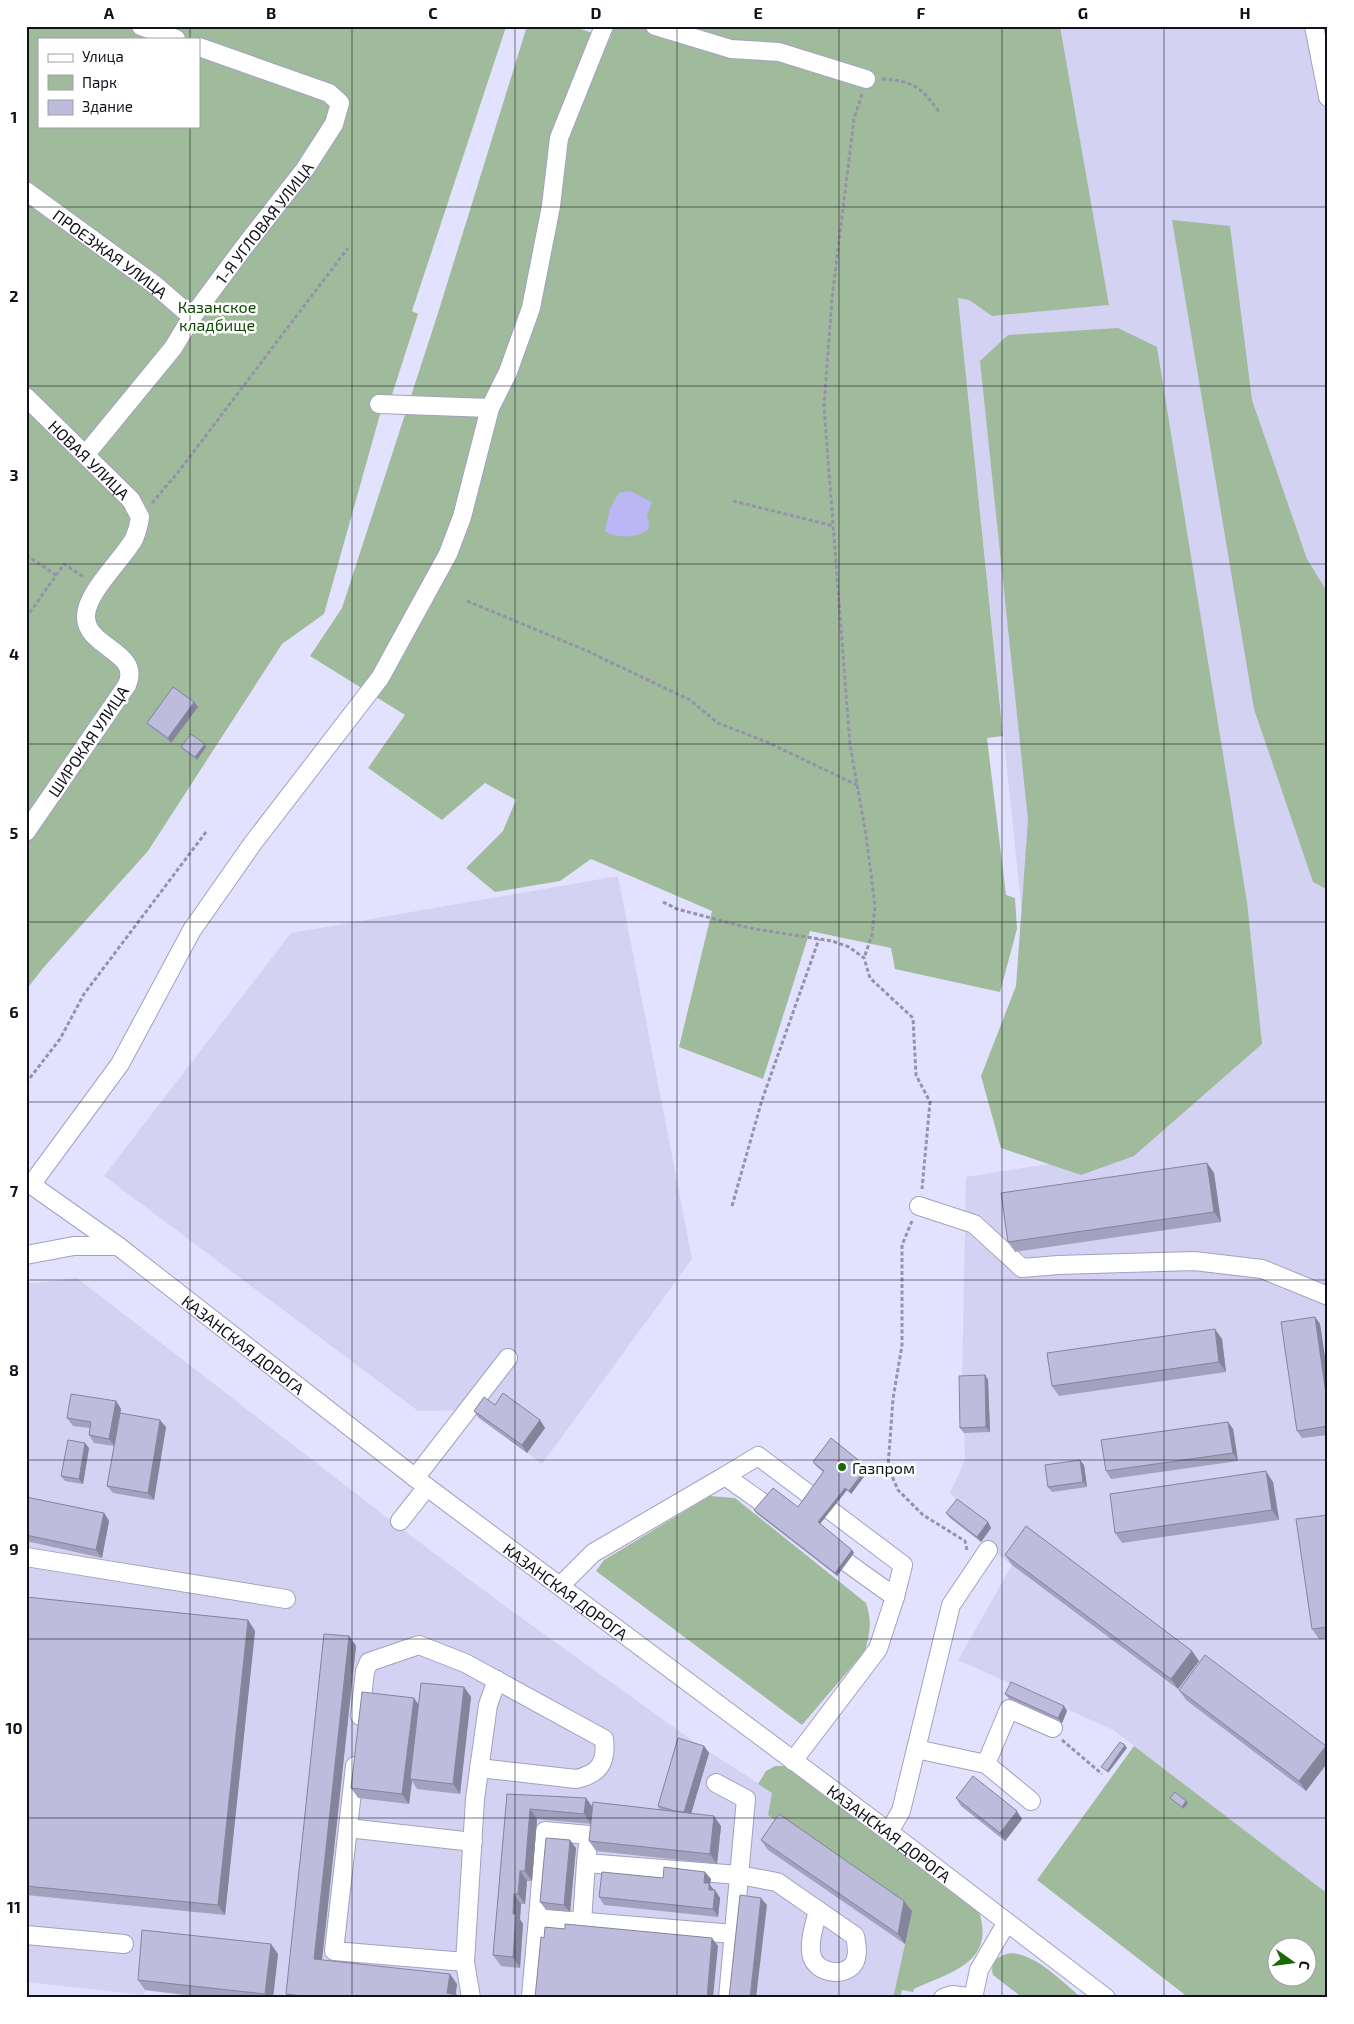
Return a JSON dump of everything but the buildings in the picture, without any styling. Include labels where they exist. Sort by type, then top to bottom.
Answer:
[{"type":"street","points":[[141,26],[173,38]]},
{"type":"street","points":[[29,1183],[120,1064],[192,930],[253,843],[380,678],[448,554],[462,517],[490,408],[508,372],[531,308],[551,206],[559,138],[604,26]]},
{"type":"street","points":[[655,26],[731,49],[779,52],[866,79]]},
{"type":"street","points":[[1314,26],[1328,97]]},
{"type":"street","name":"1-Я УГЛОВАЯ УЛИЦА","points":[[86,454],[173,348],[192,317],[305,169],[334,124],[340,103],[329,93],[200,47]]},
{"type":"street","name":"ПРОЕЗЖАЯ УЛИЦА","points":[[26,192],[155,285],[192,317]]},
{"type":"street","name":"НОВАЯ УЛИЦА","points":[[26,397],[131,500],[139,522]]},
{"type":"street","points":[[379,404],[490,408]]},
{"type":"street","name":"ШИРОКАЯ УЛИЦА","points":[[26,832],[127,685],[131,676],[130,668],[126,662],[93,634],[86,625],[85,614],[90,599],[134,539],[139,522]]},
{"type":"street","name":"КАЗАНСКАЯ ДОРОГА","points":[[29,1183],[118,1246],[421,1482],[890,1832],[1106,1998]]},
{"type":"street","points":[[919,1206],[974,1224],[1022,1268],[1058,1265],[1194,1261],[1262,1269],[1328,1296]]},
{"type":"street","points":[[26,1255],[74,1246],[118,1246]]},
{"type":"street","points":[[400,1521],[421,1482],[508,1358]]},
{"type":"street","points":[[560,1586],[593,1553],[758,1456],[903,1565],[878,1649],[794,1761]]},
{"type":"street","points":[[725,1476],[790,1522]]},
{"type":"street","points":[[814,1539],[895,1597]]},
{"type":"street","points":[[890,1832],[901,1811],[951,1605],[988,1550]]},
{"type":"street","points":[[26,1558],[286,1599]]},
{"type":"street","points":[[359,1730],[365,1671],[369,1662],[419,1645],[465,1663],[604,1739],[606,1753],[599,1768],[590,1776],[576,1779],[479,1768]]},
{"type":"street","points":[[471,1998],[465,1962],[473,1842],[479,1768],[488,1704],[496,1680]]},
{"type":"street","points":[[986,1764],[1009,1708],[1053,1728]]},
{"type":"street","points":[[916,1749],[986,1764],[1030,1801]]},
{"type":"street","points":[[357,1750],[334,1951],[465,1962]]},
{"type":"street","points":[[716,1783],[746,1799],[728,1998]]},
{"type":"street","points":[[348,1828],[473,1842]]},
{"type":"street","points":[[531,1996],[545,1831],[589,1835],[582,1922]]},
{"type":"street","points":[[586,1863],[739,1875],[777,1882],[818,1910]]},
{"type":"street","points":[[538,1918],[734,1934]]},
{"type":"street","points":[[943,1998],[952,1995],[974,1998],[979,1970],[1007,1922]]},
{"type":"street","points":[[26,1935],[124,1944]]},
{"type":"path","points":[[938,112],[924,92],[902,80],[866,79],[854,119],[832,298],[824,407],[850,745],[866,835],[875,906],[872,935],[864,958],[870,978],[913,1018],[916,1075],[930,1102],[925,1175],[919,1206],[902,1245],[902,1345],[893,1399],[888,1468],[898,1490],[923,1515],[965,1540],[973,1573]]},
{"type":"path","points":[[139,522],[348,248]]},
{"type":"path","points":[[732,501],[834,526]]},
{"type":"path","points":[[26,555],[56,575]]},
{"type":"path","points":[[26,618],[64,564],[99,588]]},
{"type":"path","points":[[467,601],[585,650],[690,700],[718,723],[769,743],[857,785]]},
{"type":"path","points":[[26,1083],[60,1039],[84,994],[206,832]]},
{"type":"path","points":[[663,902],[677,909],[750,928],[832,941],[849,948],[864,958]]},
{"type":"path","points":[[732,1206],[762,1100],[819,939]]},
{"type":"path","points":[[1053,1728],[1058,1737],[1102,1774]]},
{"type":"shaded area","points":[[1060,26],[1328,26],[1328,1894],[1113,1730],[958,1660],[1012,1565],[950,1518],[960,1504],[950,1493],[965,1460],[962,1381],[966,1177],[1048,1164],[958,298],[969,300],[993,316],[1109,305]]},
{"type":"shaded area","points":[[618,876],[692,1259],[542,1464],[468,1410],[418,1411],[104,1176],[291,933]]},
{"type":"shaded area","points":[[77,1278],[407,1533],[501,1603],[697,1744],[772,1792],[912,1911],[893,1998],[212,1998],[145,1991],[144,1995],[26,1982],[26,1284]]},
{"type":"green space","name":"Казанское кладбище","points":[[26,26],[506,27],[412,311],[418,314],[390,401],[381,411],[324,614],[282,644],[148,851],[44,967],[26,990]]},
{"type":"green space","points":[[527,26],[572,26],[610,39],[614,26],[1060,26],[1109,305],[992,316],[969,300],[958,298],[1003,736],[987,738],[1006,895],[1015,898],[1017,929],[1000,992],[895,969],[891,948],[810,931],[763,1079],[679,1047],[712,911],[591,859],[560,881],[495,892],[466,868],[503,831],[516,800],[485,783],[442,820],[368,768],[405,715],[310,656],[342,608],[438,313]]},
{"type":"green space","points":[[1172,220],[1230,226],[1252,400],[1307,559],[1328,593],[1328,890],[1313,882],[1254,709]]},
{"type":"green space","points":[[1118,328],[1157,347],[1247,902],[1262,1044],[1134,1156],[1081,1175],[1001,1148],[981,1076],[1016,986],[1028,820],[980,361],[1008,335]]},
{"type":"green space","points":[[710,1496],[735,1498],[866,1603],[870,1627],[865,1651],[802,1725],[596,1571],[604,1560]]},
{"type":"green space","points":[[1134,1746],[1328,1894],[1328,1998],[1189,1998],[1037,1880]]},
{"type":"green space","points":[[775,1766],[786,1766],[979,1912],[983,1929],[981,1943],[975,1954],[955,1971],[914,1989],[913,1992],[902,1990],[900,1998],[893,1998],[905,1944],[784,1826],[768,1815],[772,1793],[758,1784],[766,1771]]},
{"type":"green space","points":[[1011,1953],[1031,1958],[1082,1998],[1023,1998],[993,1975],[994,1962],[1003,1955]]},
{"type":"water","points":[[630,491],[652,502],[647,515],[648,530],[633,536],[610,534],[605,531],[610,508],[619,493]]},
{"type":"place","name":"Газпром","points":[[842,1467]]}]
